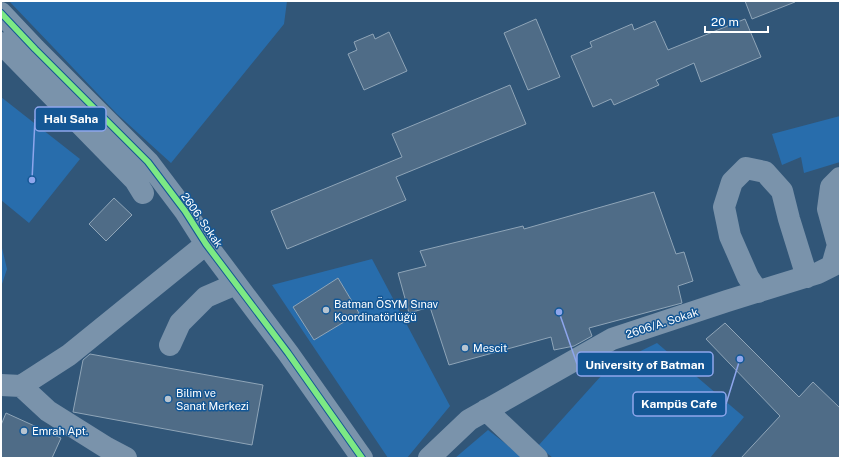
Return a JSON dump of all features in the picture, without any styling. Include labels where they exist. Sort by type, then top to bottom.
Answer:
[{"type":"street","name":"2606. Sokak","points":[[1,13],[148,162],[185,211],[206,244],[288,353],[362,458]]},
{"type":"street","points":[[1,43],[135,180],[143,193]]},
{"type":"street","points":[[758,292],[748,277],[730,236],[724,206],[732,182],[746,168],[765,172],[782,191],[789,220],[807,277]]},
{"type":"street","name":"2606/A. Sokak","points":[[429,458],[469,420],[612,339],[818,273],[836,271],[838,245],[828,209],[831,187],[840,178]]},
{"type":"street","points":[[126,458],[107,448],[11,386],[69,355],[206,244]]},
{"type":"street","points":[[170,345],[180,323],[206,297],[236,284]]},
{"type":"street","points":[[486,410],[537,458]]},
{"type":"shaded area","points":[[9,1],[287,1],[284,24],[171,163],[117,114]]},
{"type":"shaded area","points":[[1,97],[80,159],[29,223],[1,200]]},
{"type":"shaded area","points":[[840,116],[840,162],[804,173],[801,157],[782,165],[772,134]]},
{"type":"shaded area","points":[[1,247],[7,269],[1,287]]},
{"type":"shaded area","points":[[372,259],[450,406],[407,458],[388,458],[272,285]]},
{"type":"shaded area","points":[[657,343],[744,417],[710,458],[553,458],[538,446],[610,366]]},
{"type":"shaded area","points":[[488,430],[519,454],[520,458],[455,458]]},
{"type":"building","points":[[745,1],[795,1],[795,2],[752,19]]},
{"type":"building","points":[[536,19],[560,77],[528,90],[504,33]]},
{"type":"building","points":[[745,19],[761,57],[701,82],[694,63],[656,80],[659,85],[614,105],[611,99],[593,107],[571,56],[592,47],[590,42],[632,24],[634,30],[655,21],[668,50]]},
{"type":"building","points":[[389,32],[407,71],[364,90],[348,54],[357,50],[354,42],[373,34],[375,39]]},
{"type":"building","points":[[510,85],[526,124],[396,177],[406,200],[287,249],[271,211],[402,157],[392,134]]},
{"type":"building","points":[[654,192],[676,254],[684,252],[693,281],[678,286],[682,303],[589,328],[592,336],[574,346],[554,350],[551,337],[449,365],[430,307],[409,313],[398,273],[426,266],[420,251],[523,226],[524,229]]},
{"type":"building","points":[[114,198],[132,215],[106,241],[89,224]]},
{"type":"building","name":"Batman ÖSYM Sınav Koordinatörlüğü","points":[[338,278],[359,313],[314,340],[293,307]]},
{"type":"building","points":[[725,323],[799,397],[813,382],[840,408],[840,458],[741,458],[780,416],[706,339]]},
{"type":"building","name":"Bilim ve Sanat Merkezi","points":[[90,354],[263,385],[252,445],[73,412],[83,360]]},
{"type":"building","name":"Emrah Apt.","points":[[6,413],[61,438],[52,458],[1,458],[1,425]]},
{"type":"cycle path","points":[[1,13],[148,162],[185,211],[206,244],[288,353],[362,458]]},
{"type":"place","name":"Halı Saha","points":[[32,180]]},
{"type":"place","name":"Batman ÖSYM Sınav Koordinatörlüğü","points":[[326,310]]},
{"type":"place","name":"University of Batman","points":[[559,312]]},
{"type":"place","name":"Mescit","points":[[465,348]]},
{"type":"place","name":"Kampüs Cafe","points":[[740,359]]},
{"type":"place","name":"Bilim ve Sanat Merkezi","points":[[168,399]]},
{"type":"place","name":"Emrah Apt.","points":[[24,431]]}]
